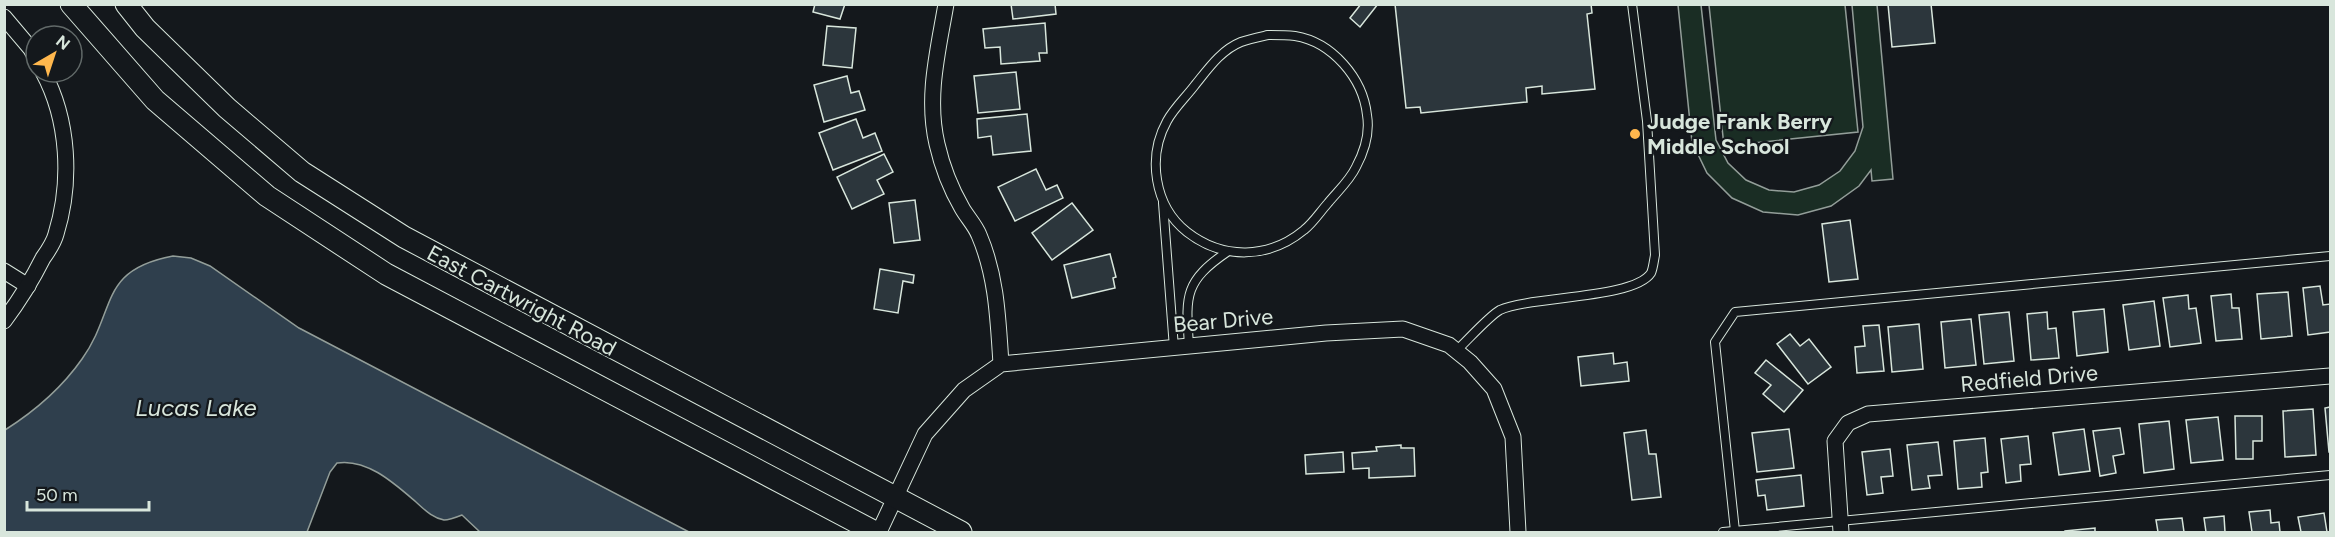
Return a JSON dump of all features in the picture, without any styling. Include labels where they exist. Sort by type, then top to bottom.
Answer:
[{"type":"main road","name":"East Cartwright Road","points":[[71,4],[155,100],[267,196],[376,268],[877,532]]},
{"type":"main road","name":"East Cartwright Road","points":[[126,4],[145,28],[226,108],[302,172],[320,184],[404,237],[962,532]]},
{"type":"street","points":[[946,4],[934,66],[933,112],[937,144],[950,182],[962,208],[978,232],[990,265],[996,292],[1001,364]]},
{"type":"street","points":[[4,17],[24,40]]},
{"type":"street","points":[[4,321],[28,286],[56,235],[66,185],[64,140],[50,84]]},
{"type":"street","points":[[4,271],[28,286]]},
{"type":"street","name":"Bear Drive","points":[[877,532],[925,434],[964,390],[1001,364],[1326,333],[1404,329],[1449,345],[1470,362],[1494,389],[1513,437],[1518,532]]},
{"type":"street","name":"Redfield Drive","points":[[1841,527],[1834,441],[1848,423],[1868,414],[2331,376]]},
{"type":"lane","points":[[1456,351],[1498,311],[1516,305],[1621,289],[1650,274],[1655,255],[1647,121],[1632,4]]},
{"type":"lane","points":[[1163,202],[1178,225],[1201,243],[1227,252],[1255,253],[1282,245],[1305,230],[1355,170],[1366,144],[1368,115],[1360,88],[1345,64],[1323,46],[1296,36],[1268,35],[1240,42],[1217,58],[1167,121],[1157,147],[1155,175],[1163,202],[1182,347]]},
{"type":"lane","points":[[1182,347],[1187,303],[1192,286],[1199,274],[1227,252]]},
{"type":"lane","points":[[1735,531],[1715,342],[1734,312],[2331,256]]},
{"type":"lane","points":[[1723,532],[1841,527],[2331,476]]},
{"type":"green space","points":[[1678,5],[1701,5],[1716,140],[1728,163],[1746,180],[1769,190],[1794,192],[1819,185],[1840,171],[1855,151],[1863,127],[1852,5],[1877,5],[1893,179],[1872,181],[1871,170],[1859,186],[1831,206],[1798,215],[1763,212],[1732,198],[1707,173],[1692,142]]},
{"type":"green space","points":[[1709,5],[1845,5],[1858,132],[1724,146]]},
{"type":"water","name":"Lucas Lake","points":[[173,256],[191,258],[210,266],[299,328],[689,532],[480,532],[462,515],[446,520],[436,517],[370,468],[359,464],[337,463],[330,472],[307,532],[5,532],[5,430],[47,399],[74,370],[93,341],[112,294],[120,282],[132,271],[149,262]]},
{"type":"building","points":[[815,4],[845,4],[840,19],[813,12]]},
{"type":"building","points":[[1011,4],[1055,4],[1056,14],[1013,19]]},
{"type":"building","points":[[1361,4],[1378,4],[1360,27],[1350,18]]},
{"type":"building","points":[[1395,4],[1591,4],[1592,13],[1587,14],[1595,89],[1542,94],[1542,86],[1526,88],[1527,102],[1421,113],[1420,107],[1406,108]]},
{"type":"building","points":[[1888,4],[1931,4],[1935,43],[1892,47]]},
{"type":"building","points":[[1045,23],[1047,53],[1039,53],[1040,61],[1001,64],[1000,47],[985,48],[983,29]]},
{"type":"building","points":[[827,26],[856,28],[852,68],[823,65]]},
{"type":"building","points":[[1016,72],[1020,109],[978,113],[974,76]]},
{"type":"building","points":[[847,76],[851,93],[859,91],[865,110],[824,122],[814,85]]},
{"type":"building","points":[[1027,114],[1031,151],[993,155],[991,136],[978,138],[977,119]]},
{"type":"building","points":[[856,119],[863,138],[875,133],[882,151],[833,170],[819,133]]},
{"type":"building","points":[[884,154],[893,172],[877,180],[884,194],[852,209],[837,177]]},
{"type":"building","points":[[1036,169],[1046,190],[1057,185],[1063,198],[1015,221],[998,187]]},
{"type":"building","points":[[915,200],[920,240],[894,243],[889,203]]},
{"type":"building","points":[[1072,203],[1093,230],[1052,260],[1032,233]]},
{"type":"building","points":[[1850,220],[1858,279],[1829,282],[1822,224]]},
{"type":"building","points":[[1110,254],[1116,277],[1113,278],[1115,288],[1072,298],[1064,265]]},
{"type":"building","points":[[880,269],[914,275],[913,283],[903,281],[898,313],[874,309]]},
{"type":"building","points":[[2320,286],[2323,305],[2330,304],[2330,332],[2308,335],[2303,288]]},
{"type":"building","points":[[2288,292],[2292,336],[2261,339],[2257,294]]},
{"type":"building","points":[[2231,294],[2232,308],[2239,308],[2242,339],[2216,341],[2211,296]]},
{"type":"building","points":[[2188,295],[2189,309],[2196,308],[2201,343],[2170,347],[2163,298]]},
{"type":"building","points":[[2154,301],[2160,346],[2129,350],[2123,305]]},
{"type":"building","points":[[2104,309],[2108,352],[2077,356],[2073,312]]},
{"type":"building","points":[[2009,312],[2014,361],[1984,364],[1979,315]]},
{"type":"building","points":[[2047,312],[2048,329],[2056,328],[2059,358],[2031,360],[2027,314]]},
{"type":"building","points":[[1971,319],[1976,365],[1945,368],[1941,322]]},
{"type":"building","points":[[1919,324],[1923,369],[1892,372],[1888,327]]},
{"type":"building","points":[[1879,325],[1884,371],[1857,373],[1855,347],[1865,346],[1863,326]]},
{"type":"building","points":[[1790,334],[1800,346],[1809,339],[1831,367],[1808,384],[1777,344]]},
{"type":"building","points":[[1613,353],[1614,364],[1627,362],[1629,381],[1581,386],[1578,357]]},
{"type":"building","points":[[1766,360],[1803,390],[1784,412],[1763,394],[1771,385],[1755,373]]},
{"type":"building","points":[[2330,407],[2330,452],[2329,452],[2325,408]]},
{"type":"building","points":[[2313,409],[2316,455],[2285,457],[2283,411]]},
{"type":"building","points":[[2235,416],[2262,416],[2262,441],[2253,441],[2253,459],[2236,459]]},
{"type":"building","points":[[2218,417],[2223,460],[2191,463],[2186,420]]},
{"type":"building","points":[[2169,421],[2174,469],[2144,473],[2139,424]]},
{"type":"building","points":[[2120,428],[2124,454],[2113,456],[2116,473],[2100,476],[2093,431]]},
{"type":"building","points":[[1789,429],[1794,468],[1757,472],[1752,433]]},
{"type":"building","points":[[2084,429],[2090,471],[2059,475],[2053,433]]},
{"type":"building","points":[[1646,430],[1649,454],[1656,454],[1661,497],[1632,500],[1624,433]]},
{"type":"building","points":[[2028,436],[2031,464],[2020,465],[2021,481],[2006,483],[2001,439]]},
{"type":"building","points":[[1985,438],[1988,472],[1981,473],[1982,487],[1958,489],[1954,441]]},
{"type":"building","points":[[1938,442],[1942,475],[1928,476],[1930,488],[1912,490],[1907,445]]},
{"type":"building","points":[[1401,445],[1401,448],[1414,448],[1415,476],[1369,478],[1369,468],[1353,469],[1352,453],[1377,451],[1376,447]]},
{"type":"building","points":[[1890,449],[1893,476],[1881,477],[1883,493],[1867,495],[1862,452]]},
{"type":"building","points":[[1343,452],[1344,472],[1306,474],[1305,455]]},
{"type":"building","points":[[1801,475],[1804,506],[1767,510],[1765,495],[1758,496],[1756,480]]},
{"type":"building","points":[[2270,510],[2271,523],[2279,522],[2280,532],[2252,532],[2249,512]]},
{"type":"building","points":[[2324,513],[2327,532],[2301,532],[2298,517]]},
{"type":"building","points":[[2224,516],[2225,532],[2206,532],[2204,518]]},
{"type":"building","points":[[2182,518],[2184,532],[2158,532],[2156,520]]},
{"type":"building","points":[[2095,528],[2095,532],[2065,532],[2065,531]]},
{"type":"place","name":"Judge Frank Berry Middle School","points":[[1635,134]]}]
